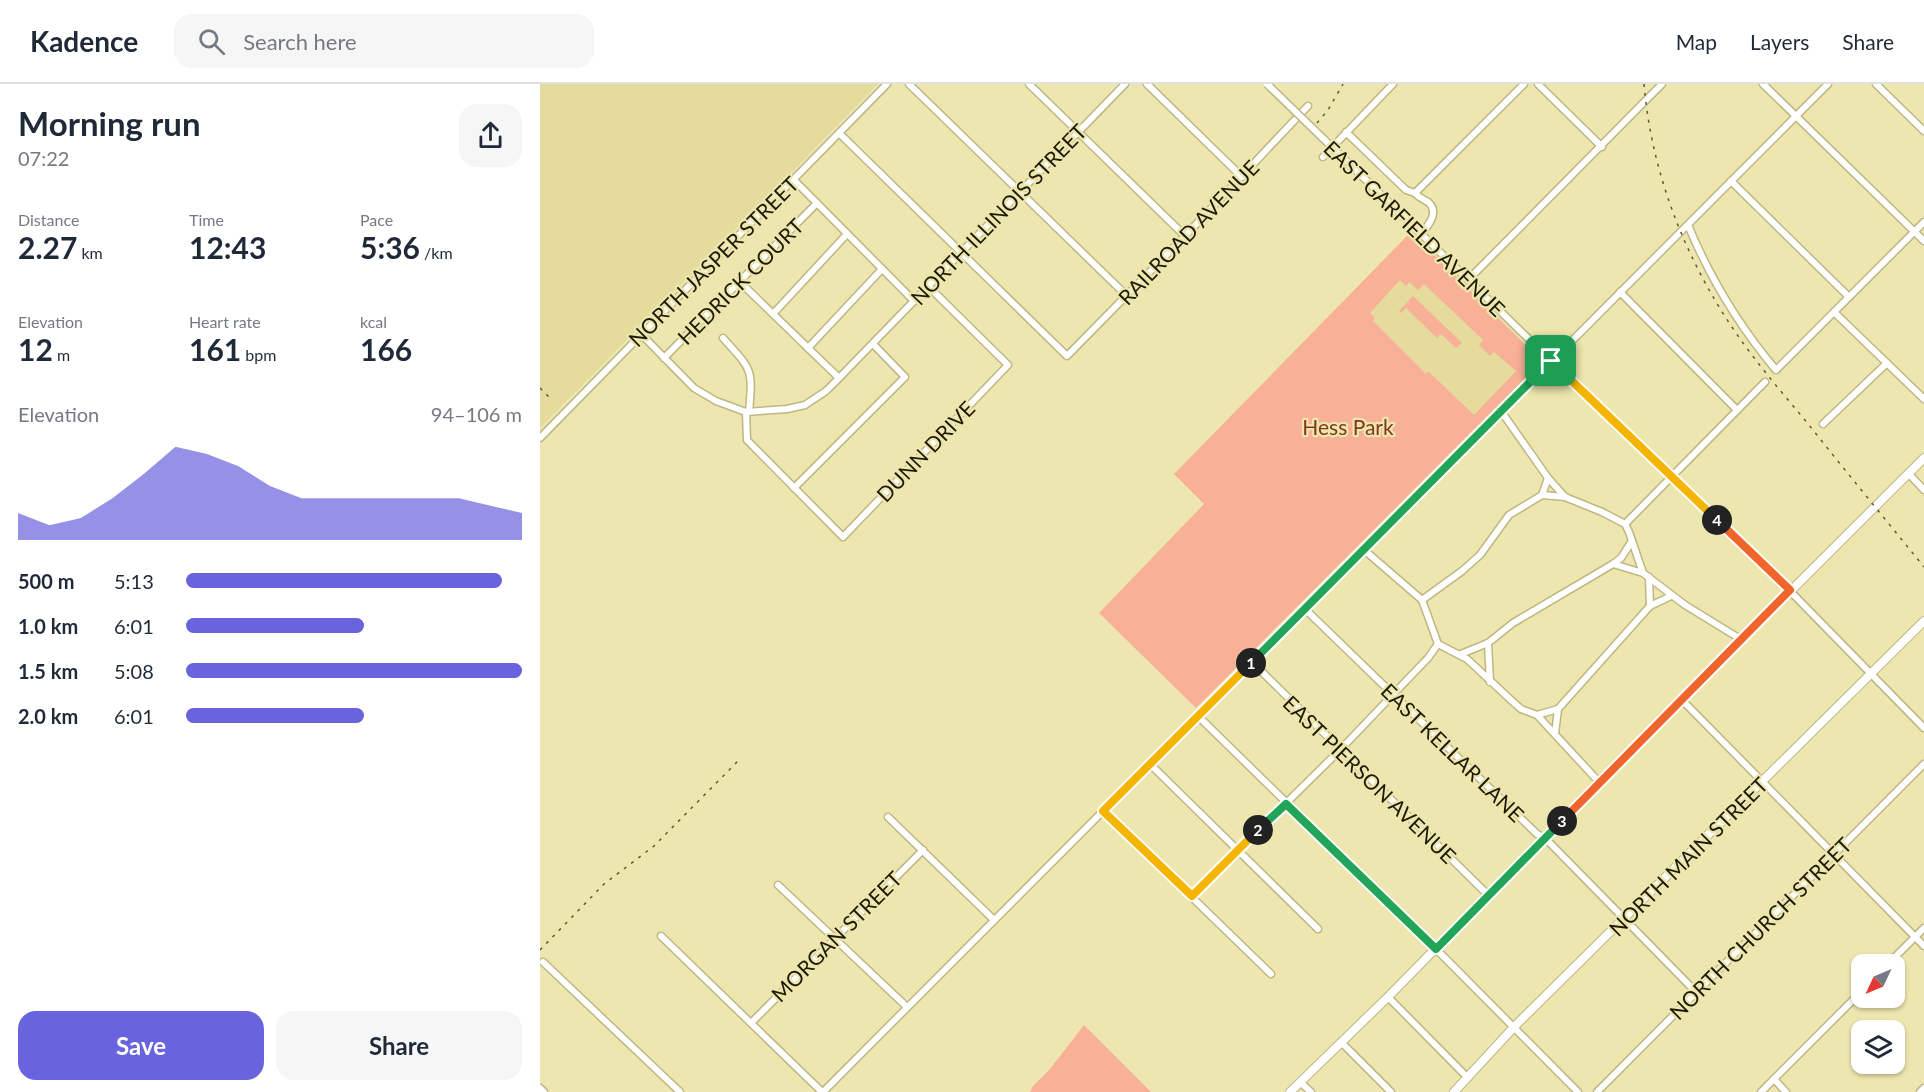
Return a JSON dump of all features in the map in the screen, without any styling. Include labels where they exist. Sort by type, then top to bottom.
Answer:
[{"type":"main road","points":[[1290,1092],[1436,949],[1599,782],[1924,458]]},
{"type":"main road","name":"NORTH MAIN STREET","points":[[1454,1092],[1514,1027],[1625,920],[1924,621]]},
{"type":"street","name":"NORTH JASPER STREET","points":[[540,438],[887,84]]},
{"type":"street","points":[[909,84],[1127,296]]},
{"type":"street","points":[[1029,84],[1185,236]]},
{"type":"street","name":"NORTH ILLINOIS STREET","points":[[747,412],[787,409],[805,405],[826,391],[1125,84]]},
{"type":"street","points":[[1147,84],[1242,177]]},
{"type":"street","name":"EAST GARFIELD AVENUE","points":[[1267,84],[1790,590],[1924,728]]},
{"type":"street","points":[[1323,157],[1393,84]]},
{"type":"street","points":[[1415,193],[1524,84]]},
{"type":"street","points":[[1538,84],[1602,147]]},
{"type":"street","points":[[1468,280],[1662,84]]},
{"type":"street","points":[[1763,84],[1924,242]]},
{"type":"street","points":[[662,936],[822,1092],[1828,84]]},
{"type":"street","points":[[1876,84],[1924,131]]},
{"type":"street","name":"RAILROAD AVENUE","points":[[961,253],[1067,356],[1308,106]]},
{"type":"street","points":[[1346,132],[1406,190],[1415,193],[1431,206],[1433,212],[1429,226],[1421,234]]},
{"type":"street","points":[[839,133],[961,253]]},
{"type":"street","points":[[794,180],[914,301]]},
{"type":"street","points":[[1731,181],[1848,297]]},
{"type":"street","name":"HEDRICK COURT","points":[[664,358],[817,203]]},
{"type":"street","points":[[1688,225],[1702,259],[1724,300],[1749,338],[1776,370],[1924,222]]},
{"type":"street","points":[[774,314],[847,234]]},
{"type":"street","points":[[808,348],[882,269]]},
{"type":"street","points":[[739,281],[839,378]]},
{"type":"street","name":"DUNN DRIVE","points":[[794,488],[843,537],[1008,365],[928,287]]},
{"type":"street","points":[[1620,292],[1737,410]]},
{"type":"street","points":[[1834,312],[1924,399]]},
{"type":"street","points":[[640,334],[694,388],[716,401],[747,412]]},
{"type":"street","points":[[723,338],[749,368],[752,381],[747,412],[747,440],[794,488],[904,377],[873,344]]},
{"type":"street","points":[[1823,424],[1887,363]]},
{"type":"street","points":[[1625,524],[1765,382]]},
{"type":"street","points":[[1501,411],[1548,478],[1566,497]]},
{"type":"street","points":[[1908,474],[1924,490]]},
{"type":"street","points":[[1542,495],[1548,478]]},
{"type":"street","points":[[1422,600],[1480,555],[1509,515],[1542,495],[1566,497],[1625,524],[1646,575],[1650,606]]},
{"type":"street","points":[[1461,654],[1488,644],[1513,623],[1614,564],[1621,558],[1632,541]]},
{"type":"street","points":[[1363,549],[1422,600],[1438,644],[1461,654],[1521,709],[1538,715],[1599,782]]},
{"type":"street","points":[[1614,564],[1646,575],[1671,596],[1742,640]]},
{"type":"street","points":[[1538,715],[1558,709],[1650,606],[1671,596]]},
{"type":"street","name":"EAST KELLAR LANE","points":[[1305,609],[1536,834],[1545,838],[1696,992]]},
{"type":"street","points":[[1192,896],[1341,750],[1428,658],[1438,644]]},
{"type":"street","points":[[1488,644],[1490,681]]},
{"type":"street","name":"EAST PIERSON AVENUE","points":[[1252,662],[1488,895]]},
{"type":"street","points":[[1682,700],[1924,946]]},
{"type":"street","points":[[1555,734],[1558,709]]},
{"type":"street","points":[[1198,716],[1578,1092]]},
{"type":"street","points":[[1150,764],[1318,929]]},
{"type":"street","name":"NORTH CHURCH STREET","points":[[1597,1092],[1924,764]]},
{"type":"street","points":[[1103,811],[1271,974]]},
{"type":"street","points":[[888,817],[994,920]]},
{"type":"street","name":"MORGAN STREET","points":[[751,1023],[923,849]]},
{"type":"street","points":[[778,885],[907,1007]]},
{"type":"street","points":[[1898,954],[1924,928]]},
{"type":"street","points":[[543,962],[680,1092]]},
{"type":"street","points":[[1388,997],[1468,1078]]},
{"type":"street","points":[[1761,1092],[1851,1002]]},
{"type":"street","points":[[1341,1042],[1391,1092]]},
{"type":"street","points":[[1774,1079],[1786,1092]]},
{"type":"street","points":[[1300,1082],[1311,1092]]},
{"type":"street","points":[[540,1088],[544,1092]]},
{"type":"street","points":[[1920,1092],[1924,1088]]},
{"type":"shaded area","points":[[540,84],[878,84],[540,428]]},
{"type":"shaded area","points":[[1411,232],[1542,361],[1477,426],[1348,297]]},
{"type":"green space","name":"Hess Park","points":[[1411,232],[1542,361],[1196,708],[1099,613],[1204,504],[1174,474]],"holes":[[[1400,280],[1406,286],[1409,282],[1418,290],[1424,284],[1483,340],[1479,345],[1490,356],[1494,352],[1516,371],[1474,415],[1428,371],[1426,374],[1373,321],[1375,318],[1370,313]]]},
{"type":"green space","points":[[1413,296],[1462,343],[1456,348],[1441,334],[1437,338],[1406,308],[1401,313],[1399,311]]},
{"type":"green space","points":[[1084,1025],[1151,1092],[1030,1092]]},
{"type":"railway","points":[[1317,123],[1328,110],[1343,84]]},
{"type":"railway","points":[[1644,84],[1656,157],[1666,193],[1694,261],[1711,294],[1759,364],[1924,567]]},
{"type":"railway","points":[[540,388],[549,397]]},
{"type":"railway","points":[[540,950],[604,884],[654,846],[739,760]]},
{"type":"route","points":[[1551,361],[1790,590],[1436,949],[1286,804],[1192,896],[1103,811],[1551,361]]}]
